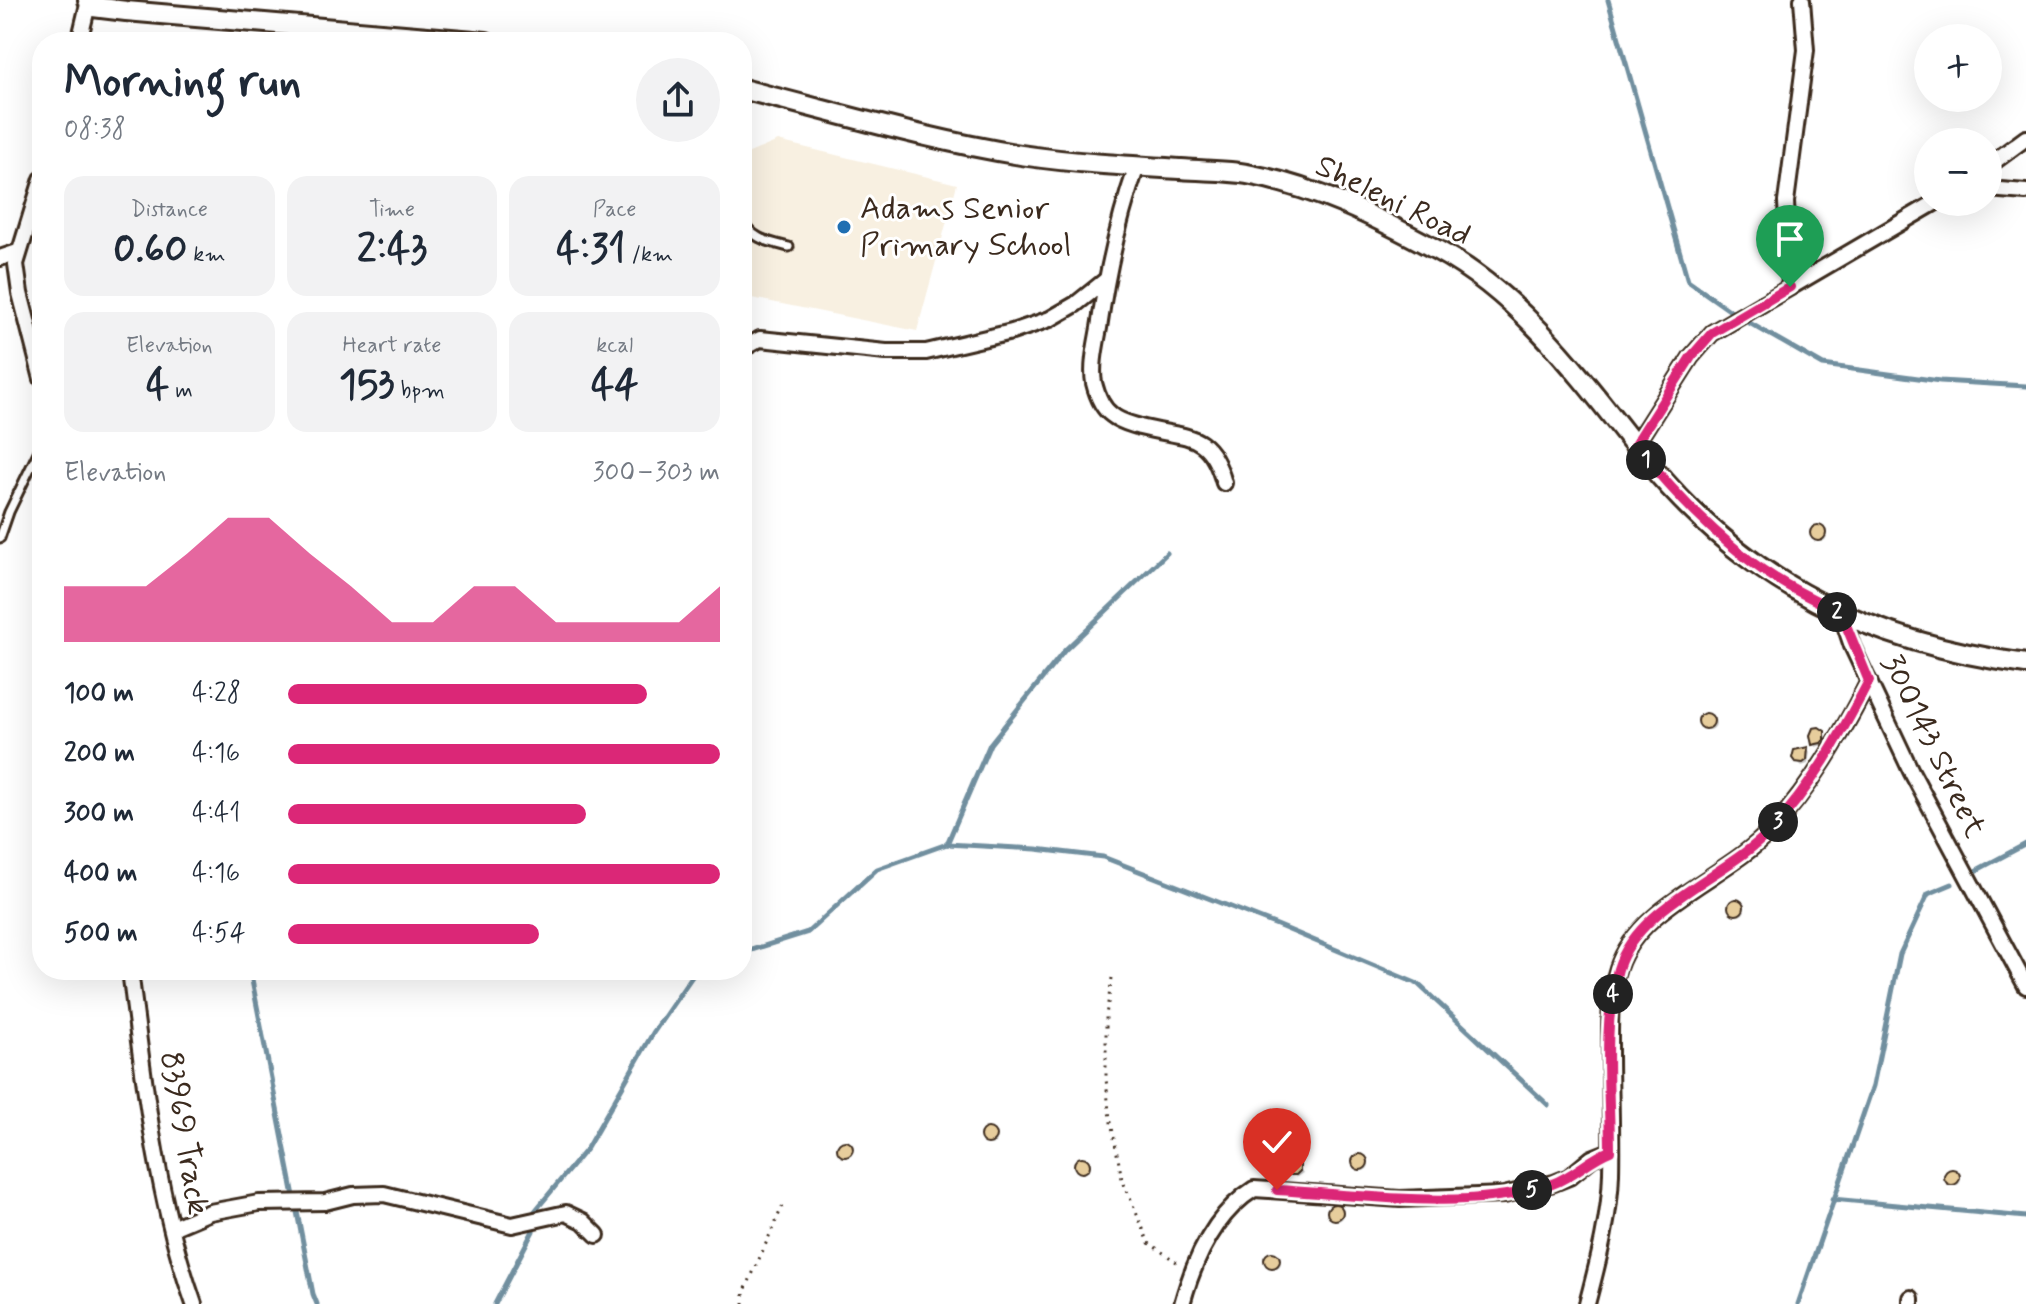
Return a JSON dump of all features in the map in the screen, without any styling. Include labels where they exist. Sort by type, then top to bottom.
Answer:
[{"type":"street","points":[[1790,287],[1786,202],[1806,50],[1802,0]]},
{"type":"street","points":[[82,32],[92,2],[391,32]]},
{"type":"street","name":"Sheleni Road","points":[[752,91],[978,147],[1073,162],[1243,173],[1294,185],[1346,203],[1443,253],[1504,298],[1540,332],[1635,445],[1701,517],[1745,558],[1790,588],[1910,641],[1976,657],[2026,664]]},
{"type":"street","points":[[2002,156],[2026,138]]},
{"type":"street","points":[[1137,166],[1121,211],[1106,280],[1094,381],[1100,401],[1111,415],[1127,423],[1195,439],[1211,452],[1224,483]]},
{"type":"street","points":[[2002,190],[2026,192]]},
{"type":"street","points":[[32,209],[18,252],[16,273],[32,340]]},
{"type":"street","points":[[1635,445],[1691,357],[1712,333],[1914,215]]},
{"type":"street","points":[[0,258],[18,252]]},
{"type":"street","points":[[752,343],[760,339],[886,352],[926,352],[1012,332],[1050,319],[1076,304],[1106,280]]},
{"type":"street","points":[[25,312],[32,318]]},
{"type":"street","name":"300143 Street","points":[[1841,613],[1911,771],[2026,986]]},
{"type":"street","points":[[1587,1304],[1609,1199],[1610,1010],[1618,967],[1647,924],[1767,834],[1796,801],[1869,681]]},
{"type":"street","name":"83969 Track","points":[[131,980],[146,1094],[178,1259],[194,1304]]},
{"type":"street","points":[[1182,1304],[1190,1272],[1210,1234],[1230,1207],[1254,1189],[1400,1199],[1504,1195],[1569,1177],[1592,1158],[1610,1151]]},
{"type":"street","points":[[172,1228],[210,1212],[259,1203],[325,1202],[353,1195],[384,1194],[512,1225],[566,1213],[583,1221],[597,1235]]},
{"type":"lane","points":[[752,234],[768,242],[789,247]]},
{"type":"lane","points":[[0,538],[32,465]]},
{"type":"path","points":[[1112,978],[1106,1015],[1106,1078],[1122,1179],[1149,1243],[1190,1272]]},
{"type":"path","points":[[744,1304],[744,1293],[783,1205]]},
{"type":"shaded area","name":"Adams Senior Primary School","points":[[778,141],[957,184],[917,331],[752,298],[752,152]]},
{"type":"building","points":[[1815,525],[1821,525],[1826,533],[1824,539],[1815,541],[1810,536],[1810,530]]},
{"type":"building","points":[[1703,713],[1709,713],[1714,721],[1712,727],[1703,729],[1698,724],[1698,718]]},
{"type":"building","points":[[1819,727],[1825,731],[1825,739],[1812,745],[1810,735],[1813,728]]},
{"type":"building","points":[[1808,747],[1807,760],[1795,762],[1792,758],[1794,750]]},
{"type":"building","points":[[1733,899],[1739,899],[1744,907],[1742,913],[1733,915],[1728,910],[1728,904]]},
{"type":"building","points":[[985,1128],[991,1128],[996,1136],[994,1142],[985,1144],[980,1139],[980,1133]]},
{"type":"building","points":[[1285,1131],[1291,1131],[1296,1139],[1294,1145],[1285,1147],[1280,1142],[1280,1136]]},
{"type":"building","points":[[842,1141],[848,1141],[853,1149],[851,1155],[842,1157],[837,1152],[837,1146]]},
{"type":"building","points":[[1357,1154],[1363,1154],[1368,1162],[1366,1168],[1357,1170],[1352,1165],[1352,1159]]},
{"type":"building","points":[[1290,1156],[1300,1163],[1300,1171],[1296,1175],[1285,1170]]},
{"type":"building","points":[[1079,1157],[1085,1157],[1090,1165],[1088,1171],[1079,1173],[1074,1168],[1074,1162]]},
{"type":"building","points":[[1949,1169],[1955,1169],[1960,1177],[1958,1183],[1949,1185],[1944,1180],[1944,1174]]},
{"type":"building","points":[[1335,1204],[1341,1206],[1341,1218],[1335,1220],[1329,1218],[1327,1212],[1329,1206]]},
{"type":"building","points":[[1269,1252],[1275,1252],[1280,1260],[1278,1266],[1269,1268],[1264,1263],[1264,1257]]},
{"type":"waterway","points":[[1608,0],[1688,281],[1739,317],[1823,365],[1940,381],[2026,386]]},
{"type":"waterway","points":[[947,844],[990,744],[1065,650],[1167,553]]},
{"type":"waterway","points":[[752,950],[808,932],[877,869],[947,844],[1036,849],[1103,857],[1418,984],[1548,1105]]},
{"type":"waterway","points":[[1977,870],[2026,844]]},
{"type":"waterway","points":[[1798,1304],[1873,1086],[1900,954],[1928,894],[1952,884]]},
{"type":"waterway","points":[[252,980],[317,1304]]},
{"type":"waterway","points":[[535,1211],[587,1148],[653,1033],[689,980]]},
{"type":"waterway","points":[[1832,1199],[2026,1217]]},
{"type":"waterway","points":[[495,1304],[533,1231]]},
{"type":"place","name":"Adams Senior Primary School","points":[[844,227]]},
{"type":"route","points":[[1277,1190],[1400,1199],[1504,1195],[1533,1190],[1569,1177],[1592,1158],[1610,1151],[1610,1010],[1618,967],[1630,945],[1647,924],[1767,834],[1796,801],[1820,766],[1869,681],[1841,613],[1790,588],[1745,558],[1662,478],[1635,445],[1691,357],[1712,333],[1790,287]]}]
